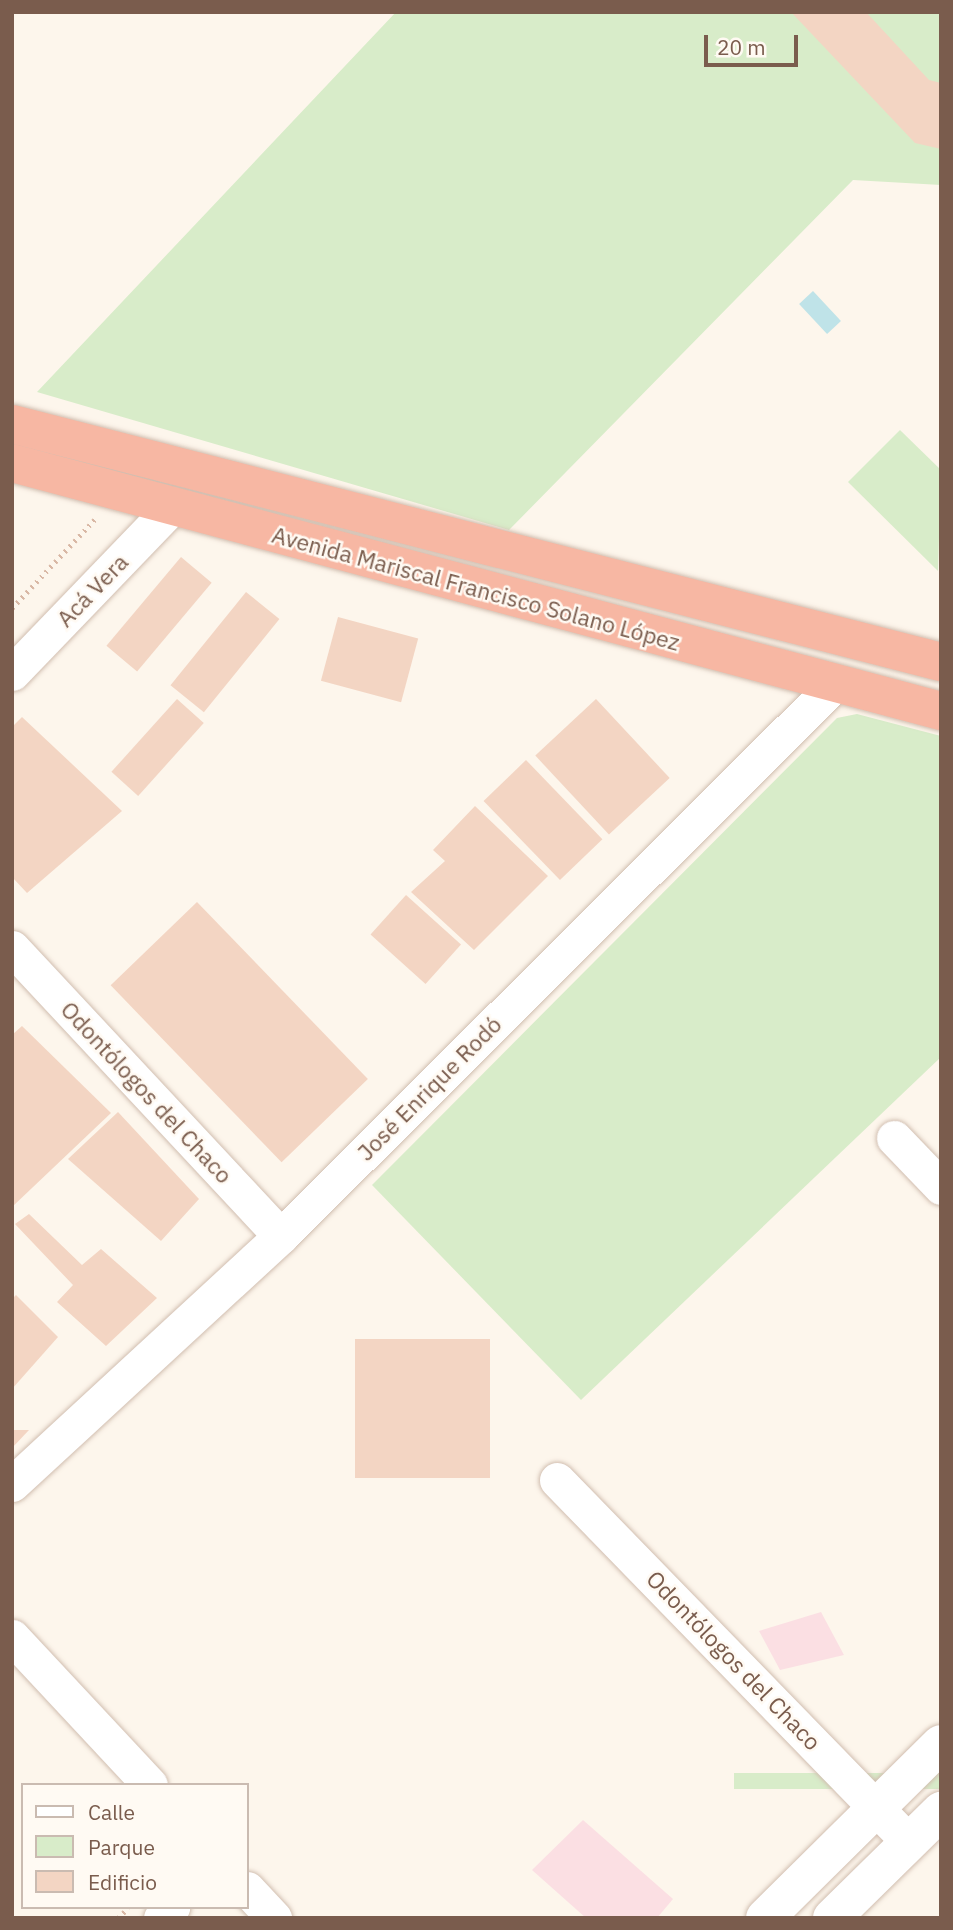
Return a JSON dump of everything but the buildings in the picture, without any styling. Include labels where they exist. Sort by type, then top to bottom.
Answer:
[{"type":"highway","name":"Avenida Mariscal Francisco Solano López","points":[[12,424],[941,662]]},
{"type":"highway","name":"Avenida Mariscal Francisco Solano López","points":[[12,463],[172,508],[941,710]]},
{"type":"street","name":"Acá Vera","points":[[12,673],[172,508]]},
{"type":"street","name":"José Enrique Rodó","points":[[12,1484],[281,1236],[836,683]]},
{"type":"street","name":"Odontólogos del Chaco","points":[[12,948],[281,1236]]},
{"type":"street","points":[[894,1138],[941,1187]]},
{"type":"street","name":"Odontólogos del Chaco","points":[[557,1480],[909,1842]]},
{"type":"street","points":[[12,1637],[148,1783]]},
{"type":"street","points":[[765,1918],[941,1744]]},
{"type":"street","points":[[832,1918],[941,1811]]},
{"type":"street","points":[[248,1890],[274,1918]]},
{"type":"path","name":"Acá Vera","points":[[12,608],[96,516]]},
{"type":"shaded area","points":[[821,1612],[844,1655],[780,1670],[759,1631]]},
{"type":"shaded area","points":[[583,1820],[673,1899],[657,1918],[586,1918],[532,1870]]},
{"type":"green space","points":[[396,12],[941,12],[941,185],[853,180],[509,530],[37,392]]},
{"type":"green space","points":[[900,430],[941,470],[938,571],[848,482]]},
{"type":"green space","points":[[857,714],[941,736],[941,1057],[581,1400],[372,1185],[837,718]]},
{"type":"green space","points":[[734,1773],[941,1773],[941,1789],[734,1789]]},
{"type":"water","points":[[813,291],[841,321],[827,334],[799,304]]}]
